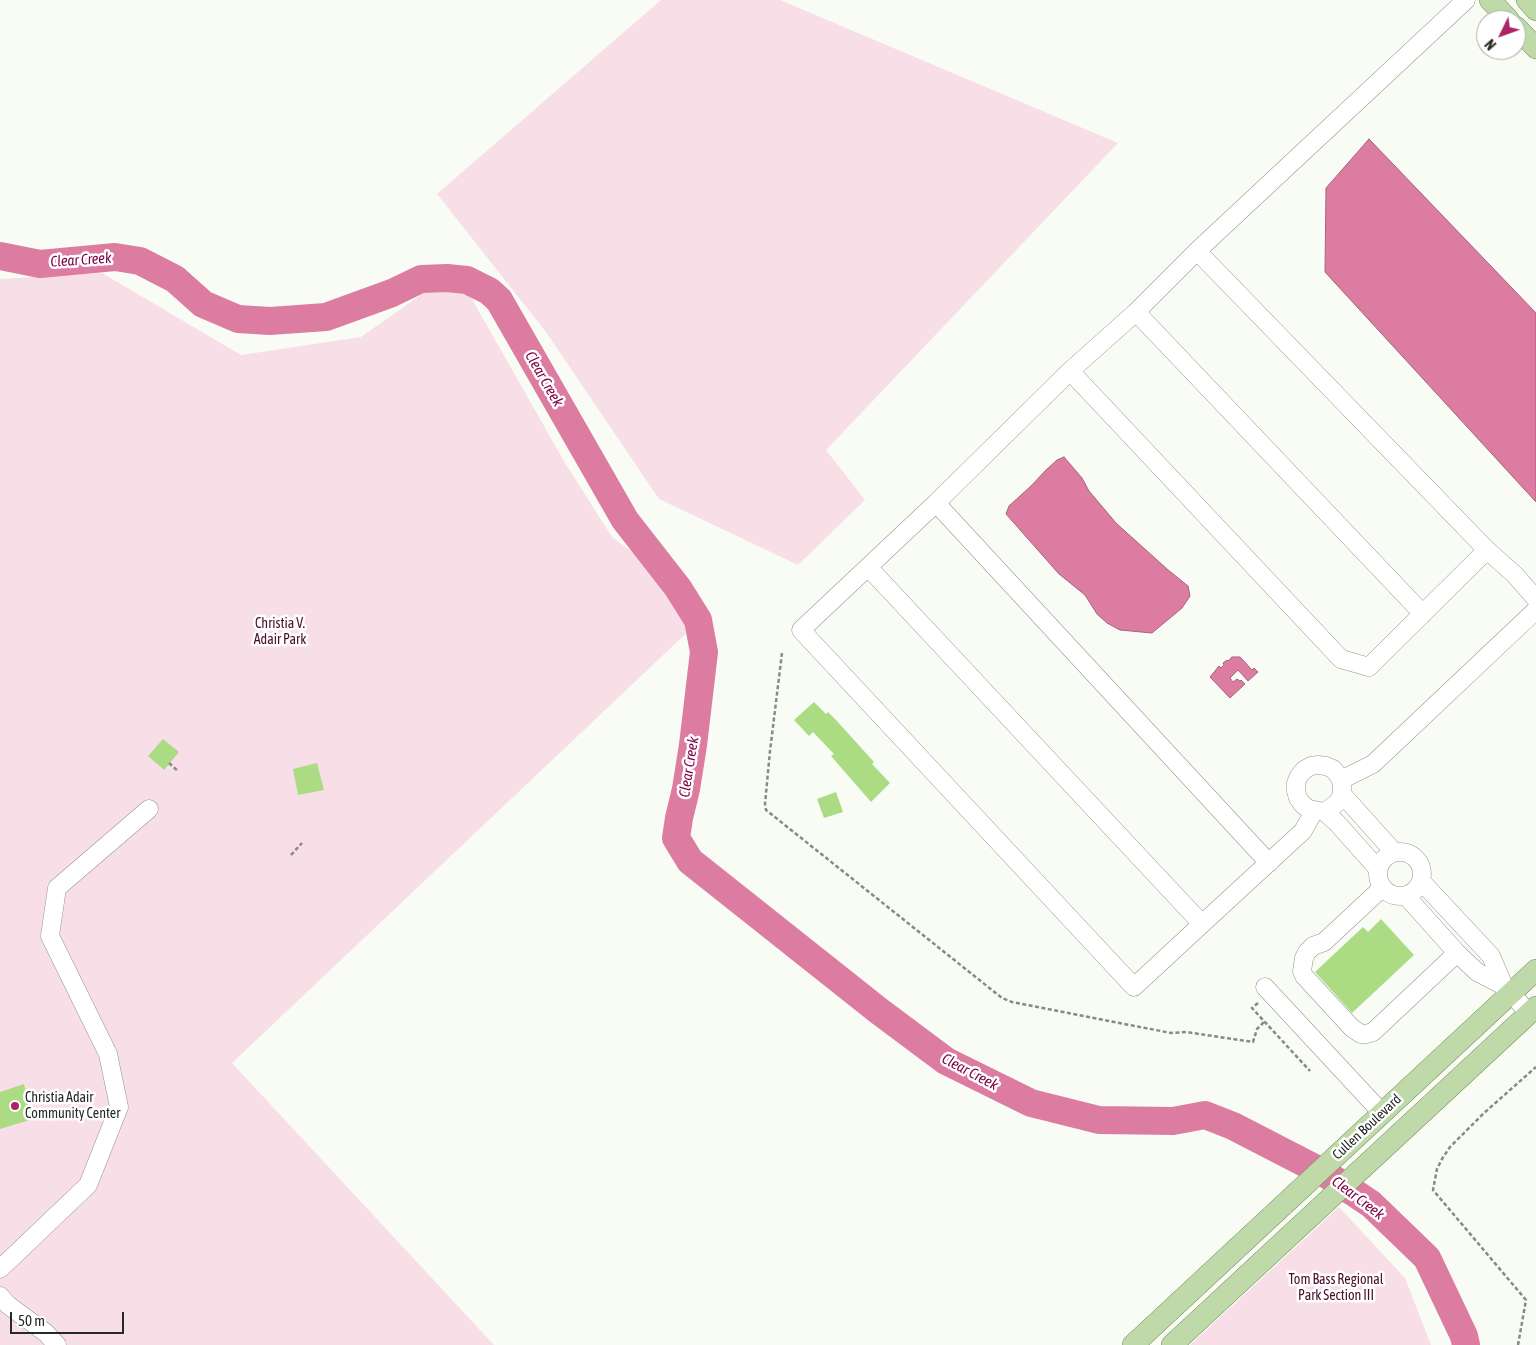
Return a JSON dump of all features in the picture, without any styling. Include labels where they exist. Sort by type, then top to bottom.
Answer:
[{"type":"main road","points":[[1490,0],[1500,10]]},
{"type":"main road","points":[[1527,0],[1536,10]]},
{"type":"main road","points":[[1526,38],[1536,48]]},
{"type":"main road","name":"Cullen Boulevard","points":[[1133,1345],[1358,1136],[1508,990],[1536,970]]},
{"type":"main road","name":"Cullen Boulevard","points":[[1172,1345],[1533,1010]]},
{"type":"street","points":[[1466,0],[1197,251],[1136,312],[1070,371],[936,503],[801,630],[1134,987],[1303,831],[1320,811],[1337,803],[1341,787],[1373,764],[1536,610]]},
{"type":"street","points":[[1197,251],[1488,550],[1515,575],[1536,599]]},
{"type":"street","points":[[1136,312],[1423,614]]},
{"type":"street","points":[[1070,371],[1341,658],[1369,667],[1488,550]]},
{"type":"street","points":[[936,503],[1269,862]]},
{"type":"street","points":[[868,567],[1202,924]]},
{"type":"street","points":[[1378,868],[1337,823],[1320,811],[1309,809],[1303,805],[1298,798],[1296,783],[1304,770],[1318,765],[1333,769],[1338,775],[1341,787],[1394,852]]},
{"type":"street","points":[[0,1268],[88,1185],[119,1107],[108,1054],[50,936],[57,888],[149,808]]},
{"type":"street","points":[[1394,852],[1414,857],[1422,870],[1421,881],[1416,890],[1406,896],[1396,897],[1389,894],[1382,888],[1377,876],[1381,862],[1386,856],[1394,852]]},
{"type":"street","points":[[1421,881],[1491,956],[1508,990]]},
{"type":"street","points":[[1382,888],[1324,942],[1313,946],[1304,958],[1302,972],[1304,976],[1352,1028],[1361,1034],[1372,1032],[1457,953]]},
{"type":"street","points":[[1406,896],[1457,953],[1477,972],[1508,990],[1533,1010]]},
{"type":"street","points":[[1264,993],[1382,1113]]},
{"type":"street","points":[[0,1296],[8,1305],[46,1333],[57,1345]]},
{"type":"path","points":[[782,653],[770,751],[766,810],[1007,1000],[1171,1033],[1186,1032],[1253,1042],[1257,1029],[1264,1022]]},
{"type":"path","points":[[169,763],[178,771]]},
{"type":"path","points":[[291,855],[302,843]]},
{"type":"path","points":[[1264,993],[1252,1008],[1310,1071]]},
{"type":"path","points":[[1518,1345],[1526,1300],[1433,1190],[1437,1169],[1450,1147],[1484,1113],[1536,1067]]},
{"type":"green space","points":[[661,0],[780,0],[1118,143],[826,450],[865,500],[798,565],[659,499],[546,332],[437,194]]},
{"type":"green space","name":"Christia V. Adair Park","points":[[102,273],[241,355],[361,337],[428,290],[464,285],[565,463],[612,537],[659,572],[696,624],[232,1063],[494,1345],[0,1345],[0,279]]},
{"type":"green space","name":"Tom Bass Regional Park Section III","points":[[1339,1207],[1405,1278],[1431,1345],[1190,1345]]},
{"type":"shaded area","points":[[1369,139],[1536,313],[1536,502],[1325,272],[1326,188]]},
{"type":"shaded area","points":[[1064,457],[1116,523],[1188,586],[1190,596],[1182,608],[1152,633],[1120,630],[1107,623],[1097,614],[1085,595],[1059,574],[1006,514],[1009,506],[1057,460]]},
{"type":"shaded area","points":[[1232,657],[1240,657],[1252,670],[1254,668],[1258,672],[1248,681],[1238,670],[1230,678],[1233,682],[1237,679],[1245,684],[1230,698],[1210,677],[1219,666],[1221,668],[1224,665],[1223,663]]},
{"type":"building","points":[[814,702],[826,714],[828,712],[836,720],[874,762],[872,764],[890,783],[871,802],[831,756],[834,754],[813,732],[809,736],[794,720]]},
{"type":"building","points":[[163,739],[179,752],[164,770],[148,756]]},
{"type":"building","points":[[317,763],[324,790],[298,795],[293,769]]},
{"type":"building","points":[[836,792],[843,812],[824,818],[817,799]]},
{"type":"building","points":[[1381,919],[1414,955],[1352,1013],[1315,972],[1363,927],[1368,932]]},
{"type":"building","name":"Christia Adair Community Center","points":[[24,1084],[33,1119],[0,1129],[0,1092]]},
{"type":"waterway","name":"Clear Creek","points":[[0,256],[40,264],[115,257],[140,261],[175,279],[203,304],[238,319],[270,321],[326,317],[392,293],[421,279],[447,278],[467,280],[489,291],[499,300],[625,520],[678,588],[698,620],[704,652],[693,745],[676,838],[690,861],[879,1011],[946,1061],[1031,1103],[1099,1120],[1173,1121],[1205,1115],[1233,1126],[1326,1174],[1371,1204],[1427,1258],[1464,1336],[1466,1345]]},
{"type":"place","name":"Christia Adair Community Center","points":[[15,1106]]}]
